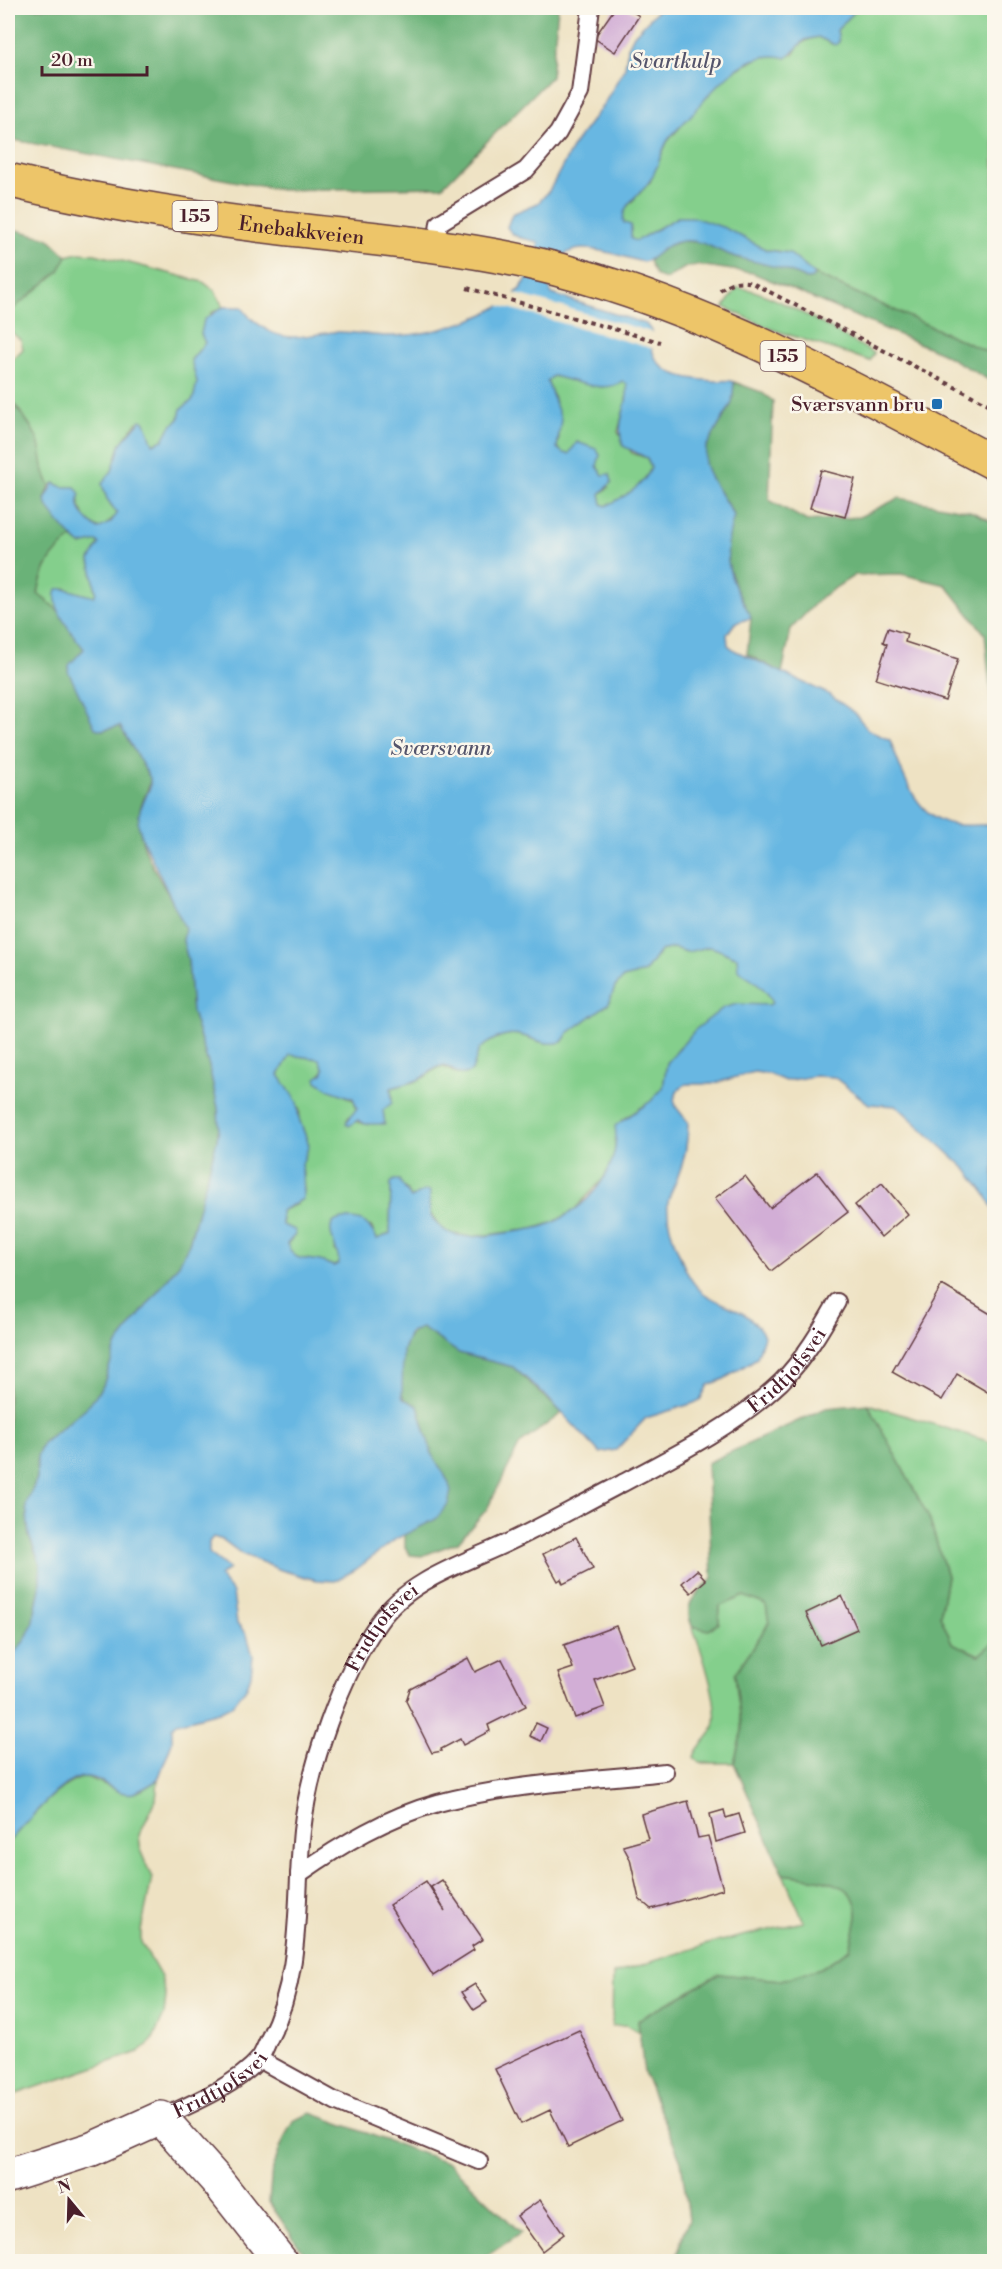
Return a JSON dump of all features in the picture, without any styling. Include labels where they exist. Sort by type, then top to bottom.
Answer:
[{"type":"main road","name":"Enebakkveien","points":[[8,180],[58,192],[168,212],[436,246],[527,262],[612,285],[743,337],[994,463]]},
{"type":"street","name":"Fridtjofsvei","points":[[8,2176],[92,2149],[161,2118],[218,2182],[281,2262]]},
{"type":"lane","points":[[436,246],[439,223],[526,170],[558,133],[580,93],[591,8]]},
{"type":"lane","name":"Fridtjofsvei","points":[[161,2118],[206,2096],[259,2059],[276,2026],[292,1980],[299,1874],[308,1797],[331,1719],[364,1643],[384,1614],[397,1601],[426,1581],[530,1532],[672,1457],[743,1411],[780,1382],[804,1355],[837,1302]]},
{"type":"lane","points":[[299,1874],[361,1834],[438,1803],[489,1793],[665,1772]]},
{"type":"lane","points":[[259,2059],[335,2101],[479,2161]]},
{"type":"path","points":[[717,294],[730,283],[740,280],[752,283],[994,407]]},
{"type":"path","points":[[487,294],[656,341]]},
{"type":"green space","points":[[8,8],[558,8],[551,77],[442,187],[281,190],[8,139]]},
{"type":"green space","points":[[855,8],[994,8],[994,355],[814,274],[789,253],[767,250],[678,217],[636,241],[630,239],[623,223],[623,211],[650,182],[667,142],[726,75],[760,57],[793,55],[800,45],[813,38],[818,37],[832,44],[839,42],[837,30],[856,10]]},
{"type":"green space","points":[[8,228],[48,238],[67,256],[58,272],[8,313]]},
{"type":"green space","points":[[681,241],[700,242],[738,258],[774,265],[807,279],[812,278],[814,274],[994,355],[994,383],[942,353],[753,273],[698,265],[686,267],[666,279],[656,276],[649,261],[661,248]]},
{"type":"green space","points":[[78,253],[95,254],[203,282],[215,291],[223,307],[211,313],[205,343],[191,360],[198,381],[193,400],[181,409],[179,419],[170,427],[163,440],[152,444],[145,422],[137,422],[121,443],[112,471],[102,484],[107,499],[117,514],[102,529],[90,523],[82,512],[75,487],[62,487],[54,483],[50,486],[41,470],[39,444],[30,425],[8,395],[8,364],[23,349],[21,340],[8,330],[8,313],[58,272],[67,256]]},
{"type":"green space","points":[[737,288],[766,296],[805,314],[874,353],[870,361],[771,329],[724,307]]},
{"type":"green space","points":[[553,376],[602,387],[622,381],[627,384],[628,393],[618,432],[632,453],[647,458],[651,468],[638,486],[606,506],[602,504],[600,494],[609,487],[597,466],[563,454],[557,447],[558,413],[547,381]]},
{"type":"green space","points":[[734,382],[761,392],[773,401],[769,500],[807,521],[859,517],[899,498],[970,511],[994,522],[994,733],[985,634],[946,585],[901,574],[855,575],[821,597],[791,629],[782,673],[747,654],[751,618],[736,589],[728,564],[726,542],[734,515],[710,477],[705,464],[706,447],[732,403]]},
{"type":"green space","points":[[8,395],[37,437],[50,486],[45,500],[72,538],[58,550],[49,562],[38,594],[60,612],[84,649],[76,658],[102,730],[120,726],[150,778],[140,810],[139,826],[148,856],[185,928],[183,941],[188,960],[192,1012],[209,1066],[218,1108],[219,1127],[189,1244],[179,1264],[117,1344],[103,1386],[88,1407],[43,1442],[37,1457],[37,1478],[26,1505],[29,1536],[40,1564],[40,1588],[32,1625],[25,1640],[8,1660]]},
{"type":"green space","points":[[72,538],[81,545],[97,541],[99,544],[90,561],[96,592],[94,596],[83,596],[65,588],[55,595],[60,612],[38,594],[49,562],[58,550]]},
{"type":"green space","points":[[708,947],[737,957],[740,972],[759,984],[773,1002],[769,1005],[753,1005],[695,1030],[667,1063],[663,1088],[651,1101],[621,1121],[616,1135],[614,1159],[603,1179],[574,1210],[555,1222],[532,1229],[471,1237],[448,1233],[439,1226],[427,1207],[430,1195],[422,1192],[411,1198],[406,1189],[391,1183],[390,1234],[377,1239],[371,1226],[334,1250],[340,1256],[339,1264],[334,1266],[297,1257],[290,1250],[287,1244],[295,1235],[282,1225],[281,1211],[297,1204],[304,1189],[302,1164],[309,1145],[299,1119],[300,1111],[279,1075],[290,1055],[319,1059],[324,1069],[317,1081],[355,1101],[356,1111],[347,1119],[365,1124],[384,1121],[383,1110],[392,1098],[391,1088],[419,1080],[440,1067],[456,1074],[472,1071],[479,1049],[505,1035],[515,1034],[541,1042],[562,1042],[568,1033],[609,1003],[615,987],[623,978],[645,972],[660,951],[674,948],[687,952]]},
{"type":"green space","points":[[422,1328],[459,1353],[513,1367],[562,1413],[520,1444],[487,1509],[458,1542],[422,1556],[410,1555],[405,1547],[405,1534],[436,1519],[448,1481],[432,1454],[418,1406],[405,1400],[401,1389],[400,1368],[404,1346],[415,1331]]},
{"type":"green space","points":[[868,1404],[994,1443],[994,1642],[979,1655],[952,1643],[940,1615],[947,1576],[929,1518]]},
{"type":"green space","points":[[868,1404],[929,1518],[947,1576],[940,1615],[952,1643],[979,1655],[994,1642],[994,2261],[674,2261],[689,2219],[681,2161],[644,2073],[638,2020],[719,1974],[781,1980],[821,1968],[850,1949],[857,1916],[856,1903],[842,1887],[819,1879],[783,1874],[734,1763],[742,1731],[735,1674],[769,1623],[766,1605],[744,1596],[720,1606],[719,1623],[709,1630],[692,1626],[689,1617],[690,1605],[712,1578],[707,1463],[826,1408]]},
{"type":"green space","points":[[744,1596],[766,1605],[769,1623],[735,1674],[742,1731],[734,1763],[699,1763],[694,1757],[712,1731],[715,1705],[709,1676],[692,1626],[709,1630],[719,1623],[720,1606]]},
{"type":"green space","points":[[84,1777],[127,1793],[139,1791],[158,1780],[156,1800],[139,1835],[141,1852],[152,1878],[141,1930],[141,1942],[161,1977],[166,1996],[164,2015],[152,2041],[139,2052],[8,2097],[8,1842],[52,1796],[72,1782]]},
{"type":"green space","points":[[783,1874],[831,1882],[850,1894],[856,1903],[857,1916],[850,1949],[821,1968],[781,1980],[718,1974],[638,2020],[639,2032],[626,2025],[612,2026],[613,1974],[708,1944],[804,1922]]},
{"type":"green space","points":[[311,2113],[449,2163],[521,2233],[479,2261],[309,2261],[269,2202],[272,2168],[286,2134],[294,2120]]},
{"type":"water","name":"Sværsvann","points":[[660,8],[855,8],[856,10],[837,30],[839,42],[835,45],[818,37],[805,40],[787,58],[772,56],[759,58],[746,63],[722,81],[668,140],[652,177],[627,206],[623,217],[624,223],[631,225],[631,239],[636,241],[678,217],[693,217],[725,228],[767,250],[789,253],[814,274],[812,278],[807,279],[781,269],[733,256],[705,244],[683,241],[670,245],[643,262],[591,249],[579,249],[559,260],[549,286],[552,294],[646,324],[652,332],[655,357],[669,371],[691,378],[734,382],[732,403],[706,447],[705,464],[710,477],[734,516],[729,535],[728,561],[736,589],[751,618],[735,623],[727,634],[728,645],[736,651],[828,694],[855,713],[868,730],[890,740],[911,791],[919,803],[939,820],[962,825],[994,825],[994,1212],[986,1195],[967,1170],[897,1106],[869,1104],[834,1077],[815,1076],[785,1081],[769,1074],[754,1072],[712,1084],[686,1084],[678,1090],[674,1099],[676,1107],[688,1122],[688,1129],[683,1163],[668,1202],[671,1230],[684,1267],[697,1287],[705,1294],[746,1315],[759,1327],[764,1336],[757,1358],[724,1379],[708,1385],[700,1400],[646,1418],[616,1450],[600,1453],[544,1394],[513,1367],[459,1353],[422,1328],[410,1332],[403,1350],[402,1395],[404,1399],[418,1406],[432,1454],[448,1481],[451,1491],[448,1504],[436,1519],[396,1539],[355,1570],[334,1581],[316,1580],[281,1570],[242,1554],[223,1540],[213,1537],[209,1542],[209,1553],[229,1569],[219,1576],[233,1593],[237,1623],[247,1635],[253,1656],[247,1687],[233,1705],[219,1712],[177,1723],[172,1727],[172,1742],[158,1780],[139,1791],[127,1793],[91,1778],[75,1779],[54,1794],[8,1842],[8,1660],[25,1640],[32,1625],[40,1588],[40,1564],[29,1536],[26,1505],[37,1478],[37,1457],[43,1443],[87,1407],[103,1386],[117,1344],[179,1264],[189,1244],[219,1127],[218,1108],[209,1066],[192,1012],[188,960],[183,941],[185,928],[142,838],[138,824],[140,810],[150,787],[150,778],[120,726],[102,730],[95,728],[68,671],[69,665],[84,649],[60,613],[56,597],[57,589],[94,596],[96,592],[90,560],[99,544],[97,541],[81,545],[55,517],[45,500],[54,483],[63,487],[75,487],[80,494],[80,510],[90,522],[98,529],[111,522],[117,513],[107,499],[102,484],[112,471],[121,443],[141,420],[145,422],[153,444],[163,440],[170,427],[179,419],[181,409],[193,400],[197,382],[191,360],[205,343],[201,334],[204,320],[223,307],[242,307],[248,315],[270,332],[288,337],[342,332],[394,336],[428,332],[466,321],[501,305],[515,294],[527,278],[539,243],[517,237],[510,231],[507,227],[512,214],[538,203],[549,191],[575,143],[604,104],[625,67],[628,47],[634,35]],"holes":[[[553,376],[598,387],[607,387],[622,381],[627,384],[620,429],[623,446],[647,458],[651,468],[638,486],[606,506],[602,504],[600,494],[612,482],[610,474],[603,475],[597,466],[600,455],[596,449],[577,442],[569,454],[557,448],[561,419],[547,381]],[[708,947],[737,957],[738,970],[762,987],[773,1002],[769,1005],[737,1004],[723,1008],[695,1030],[667,1063],[663,1088],[651,1101],[615,1126],[616,1141],[608,1169],[592,1194],[569,1213],[549,1224],[528,1230],[483,1236],[458,1235],[443,1229],[431,1215],[430,1191],[426,1190],[411,1198],[399,1180],[394,1180],[391,1183],[390,1234],[377,1239],[370,1227],[362,1221],[340,1219],[333,1223],[331,1228],[339,1264],[334,1266],[297,1257],[290,1250],[287,1244],[295,1235],[295,1230],[282,1225],[281,1211],[303,1199],[302,1164],[309,1145],[299,1119],[297,1102],[279,1075],[290,1055],[319,1059],[324,1069],[322,1074],[316,1078],[317,1081],[330,1090],[353,1098],[357,1108],[346,1123],[349,1126],[358,1120],[365,1124],[385,1124],[383,1110],[392,1103],[391,1088],[420,1079],[441,1066],[458,1074],[466,1074],[472,1071],[479,1049],[505,1035],[515,1034],[541,1042],[562,1042],[568,1033],[609,1003],[615,987],[623,978],[645,972],[660,951],[674,948],[687,952]]]},
{"type":"pier","points":[[510,292],[655,333],[654,349],[494,304]]},
{"type":"building","points":[[615,8],[627,8],[639,16],[615,52],[594,38]]},
{"type":"building","points":[[821,470],[855,479],[845,517],[810,508]]},
{"type":"building","points":[[888,628],[907,634],[905,642],[958,659],[945,701],[876,679],[887,644],[883,642]]},
{"type":"building","points":[[817,1172],[848,1212],[771,1271],[715,1198],[745,1176],[770,1208]]},
{"type":"building","points":[[882,1183],[908,1214],[881,1237],[855,1205]]},
{"type":"building","points":[[942,1285],[994,1316],[994,1396],[957,1374],[942,1400],[892,1372]]},
{"type":"building","points":[[576,1537],[593,1569],[563,1584],[561,1579],[558,1581],[543,1554]]},
{"type":"building","points":[[697,1570],[706,1580],[691,1593],[682,1583]]},
{"type":"building","points":[[842,1596],[857,1629],[821,1645],[806,1613]]},
{"type":"building","points":[[616,1626],[632,1666],[595,1680],[605,1707],[575,1718],[558,1673],[573,1668],[564,1645]]},
{"type":"building","points":[[468,1658],[475,1672],[502,1659],[526,1706],[488,1725],[490,1731],[463,1745],[460,1739],[441,1749],[442,1751],[432,1753],[406,1701],[410,1689]]},
{"type":"building","points":[[536,1723],[547,1728],[541,1741],[530,1736]]},
{"type":"building","points":[[688,1801],[698,1838],[708,1836],[723,1889],[651,1909],[639,1899],[630,1859],[623,1846],[648,1839],[641,1814]]},
{"type":"building","points":[[724,1810],[726,1818],[739,1814],[745,1833],[716,1842],[710,1814]]},
{"type":"building","points":[[442,1880],[483,1939],[472,1946],[474,1950],[433,1976],[389,1905],[426,1881],[445,1911],[431,1887]]},
{"type":"building","points":[[475,1984],[487,2002],[474,2010],[462,1992]]},
{"type":"building","points":[[579,2030],[622,2121],[568,2147],[550,2110],[521,2124],[495,2069]]},
{"type":"building","points":[[540,2200],[564,2234],[542,2251],[517,2216]]},
{"type":"place","name":"Sværsvann bru","points":[[937,404]]},
{"type":"water label","name":"Svartkulp","points":[[676,61]]}]
